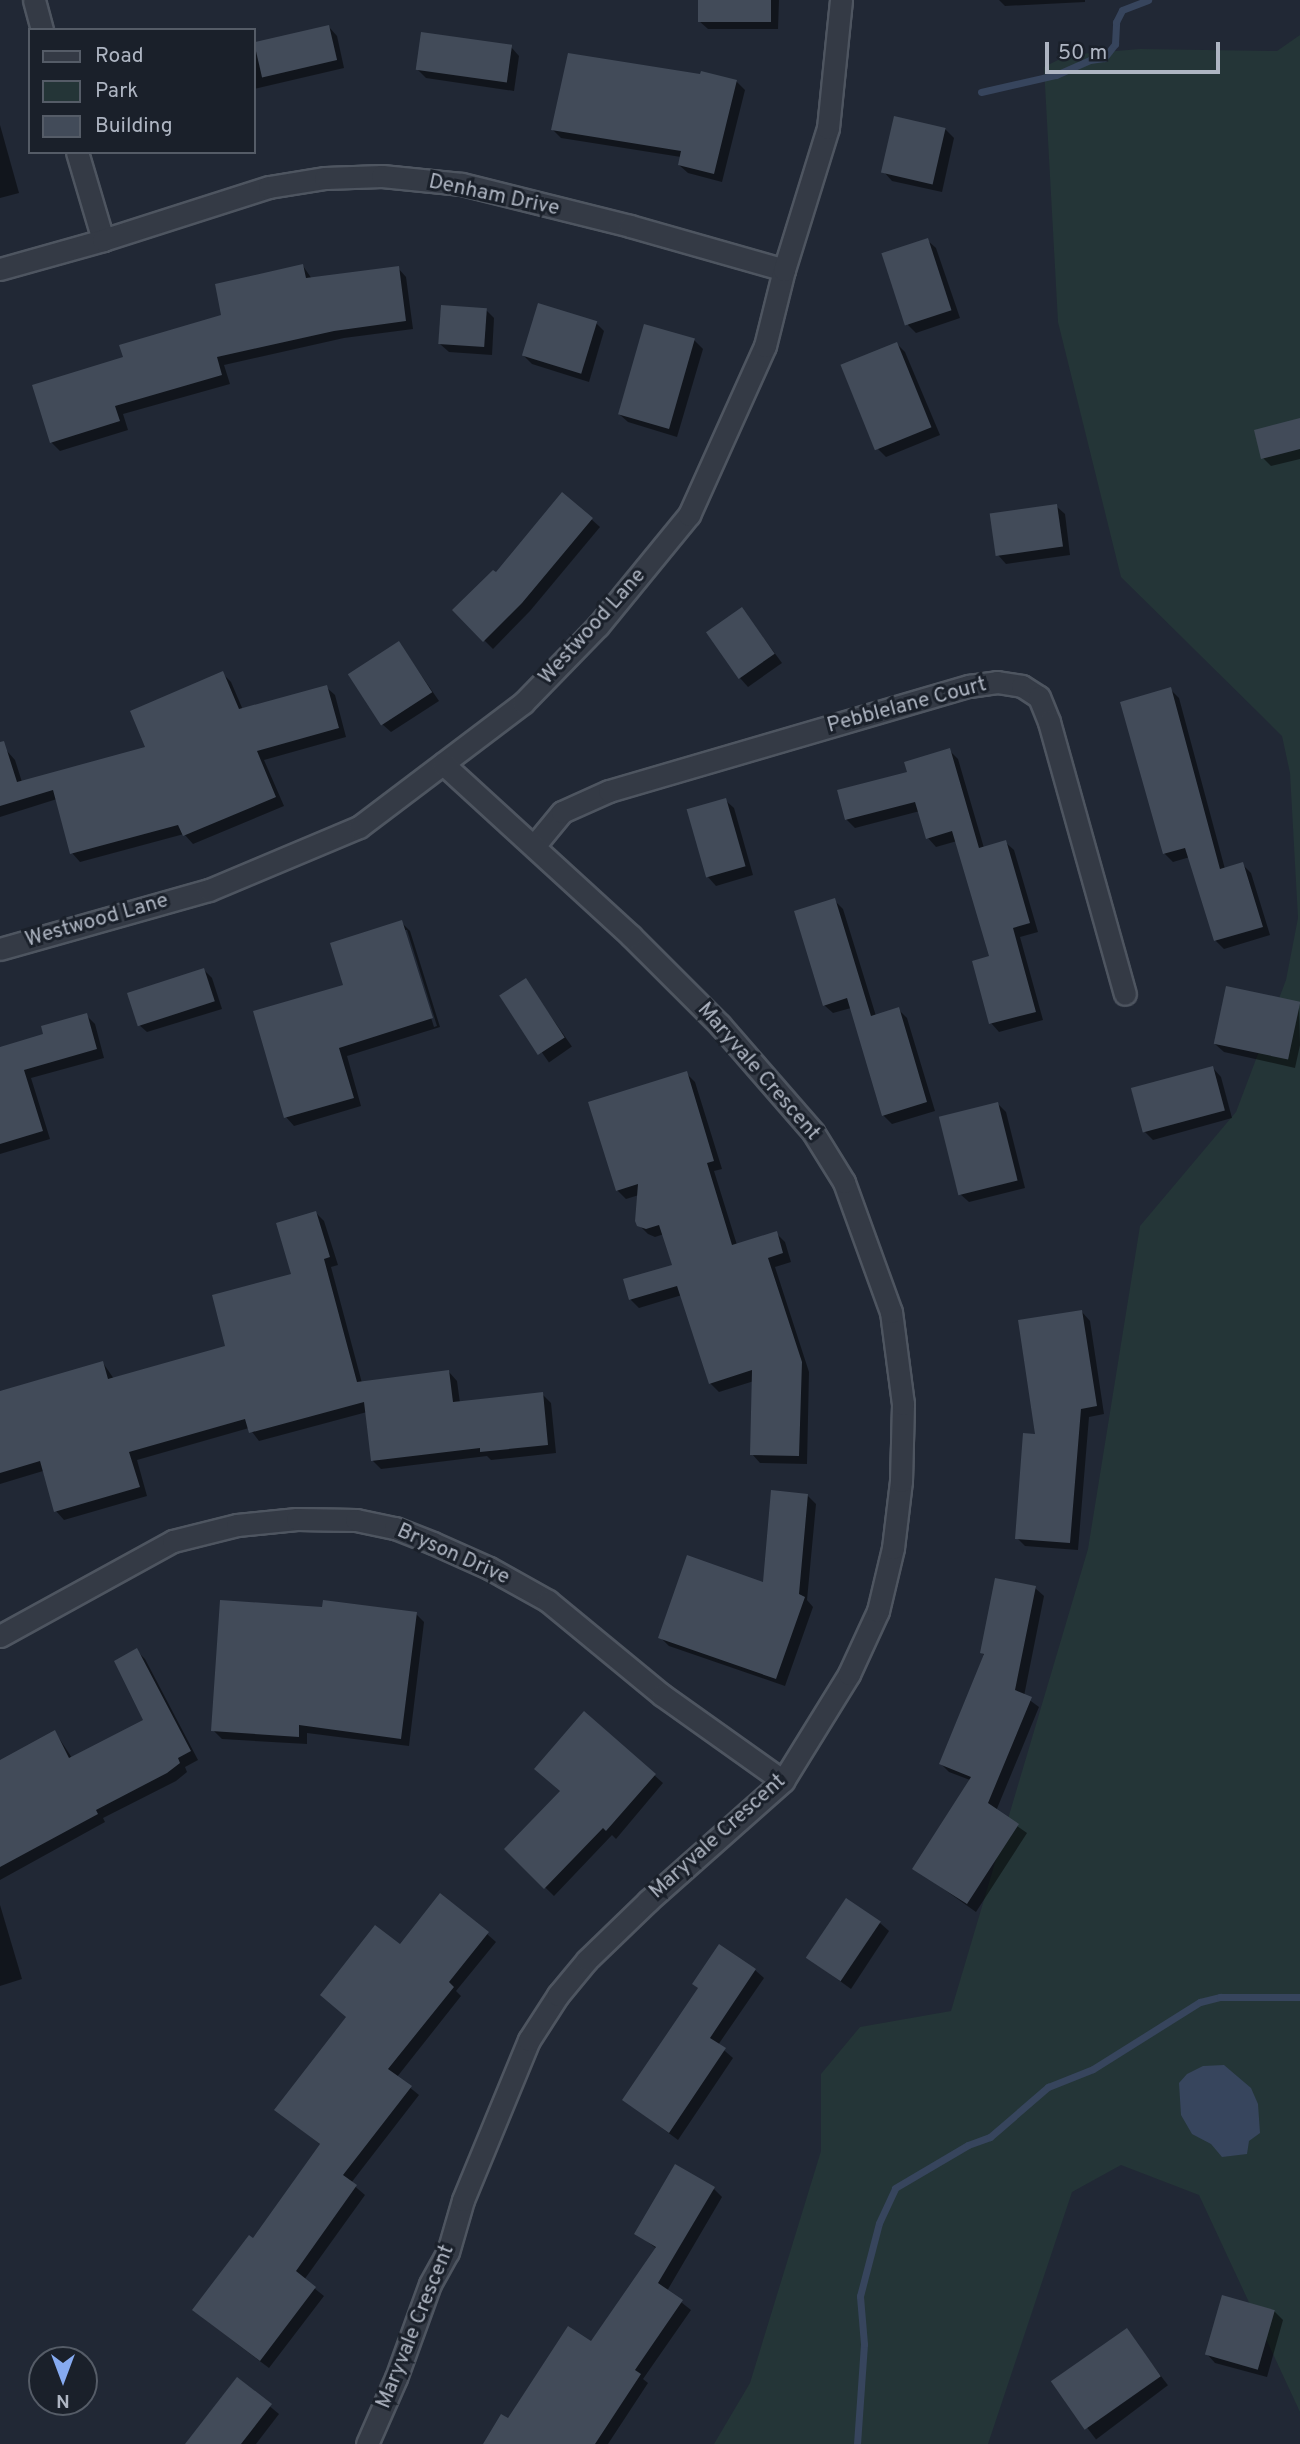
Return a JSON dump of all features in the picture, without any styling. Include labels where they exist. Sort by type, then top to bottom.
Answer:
[{"type":"street","points":[[34,0],[41,28]]},
{"type":"street","name":"Westwood Lane","points":[[0,949],[209,890],[359,828],[523,703],[598,626],[689,515],[765,346],[784,270],[828,128],[841,0]]},
{"type":"street","points":[[79,154],[103,240]]},
{"type":"street","name":"Denham Drive","points":[[0,269],[103,240],[269,187],[326,178],[382,176],[462,184],[630,226],[784,270]]},
{"type":"street","name":"Pebblelane Court","points":[[534,846],[562,812],[609,791],[969,685],[997,682],[1022,686],[1039,697],[1049,722],[1125,994]]},
{"type":"street","name":"Maryvale Crescent","points":[[368,2444],[396,2378],[430,2284],[448,2252],[463,2200],[529,2040],[558,1994],[587,1960],[648,1901],[783,1781],[820,1726],[878,1611],[893,1548],[901,1481],[903,1404],[891,1312],[844,1182],[813,1132],[720,1025],[534,846],[443,764]]},
{"type":"street","name":"Bryson Drive","points":[[0,1636],[173,1541],[237,1525],[297,1519],[356,1520],[395,1528],[433,1543],[489,1568],[548,1601],[662,1695],[783,1781]]},
{"type":"green space","points":[[1300,35],[1300,2412],[1199,2195],[1121,2165],[1072,2192],[988,2444],[714,2444],[750,2383],[821,2151],[821,2074],[860,2027],[951,2011],[1088,1549],[1140,1226],[1236,1112],[1286,980],[1298,918],[1290,773],[1282,736],[1121,577],[1058,322],[1044,67],[1068,55],[1140,49],[1277,51]]},
{"type":"water","points":[[1224,2065],[1251,2088],[1258,2104],[1260,2133],[1249,2141],[1247,2154],[1222,2157],[1211,2144],[1192,2134],[1181,2115],[1179,2083],[1187,2074],[1203,2066]]},
{"type":"building","points":[[698,0],[771,0],[771,22],[698,22]]},
{"type":"building","points":[[329,25],[337,60],[262,77],[256,42]]},
{"type":"building","points":[[421,32],[512,45],[507,82],[416,70]]},
{"type":"building","points":[[568,53],[700,74],[701,71],[737,80],[714,174],[678,165],[681,151],[551,130]]},
{"type":"building","points":[[894,116],[946,128],[933,184],[881,173]]},
{"type":"building","points":[[928,238],[951,310],[905,325],[881,253]]},
{"type":"building","points":[[303,264],[306,278],[399,266],[406,321],[334,331],[217,357],[222,375],[115,406],[120,421],[50,443],[32,385],[123,357],[119,345],[221,315],[215,284]]},
{"type":"building","points":[[538,303],[597,321],[581,374],[522,356]]},
{"type":"building","points":[[441,305],[487,308],[484,347],[438,344]]},
{"type":"building","points":[[644,324],[695,339],[669,429],[618,414]]},
{"type":"building","points":[[897,342],[931,427],[875,450],[840,365]]},
{"type":"building","points":[[1300,418],[1300,449],[1261,459],[1254,430]]},
{"type":"building","points":[[562,492],[593,518],[522,603],[483,642],[452,610],[493,570],[496,572]]},
{"type":"building","points":[[1057,504],[1063,547],[996,556],[990,513]]},
{"type":"building","points":[[742,607],[775,654],[739,679],[706,632]]},
{"type":"building","points":[[399,641],[432,692],[381,725],[348,674]]},
{"type":"building","points":[[223,671],[239,709],[327,685],[339,728],[257,751],[276,797],[183,836],[178,825],[70,854],[53,790],[0,806],[0,742],[4,741],[17,782],[145,747],[130,711]]},
{"type":"building","points":[[1171,687],[1220,869],[1243,862],[1263,927],[1214,941],[1185,848],[1163,854],[1120,702]]},
{"type":"building","points":[[950,748],[979,848],[1006,840],[1030,923],[1013,928],[1036,1012],[989,1024],[972,961],[989,956],[952,831],[926,839],[915,802],[845,820],[837,790],[907,772],[904,762]]},
{"type":"building","points":[[726,798],[746,866],[706,878],[687,809]]},
{"type":"building","points":[[835,898],[871,1016],[899,1007],[927,1102],[882,1116],[847,998],[823,1006],[794,911]]},
{"type":"building","points":[[402,920],[433,1018],[339,1048],[354,1098],[284,1118],[253,1011],[343,985],[330,943]]},
{"type":"building","points":[[204,968],[215,1001],[138,1026],[127,993]]},
{"type":"building","points":[[526,978],[565,1038],[538,1055],[499,995]]},
{"type":"building","points":[[1226,986],[1300,1002],[1288,1060],[1214,1044]]},
{"type":"building","points":[[87,1013],[97,1049],[24,1070],[43,1131],[0,1144],[0,1047],[43,1034],[41,1026]]},
{"type":"building","points":[[1213,1066],[1225,1110],[1143,1132],[1131,1088]]},
{"type":"building","points":[[687,1071],[714,1161],[707,1163],[732,1245],[777,1231],[783,1253],[768,1258],[802,1362],[799,1456],[750,1455],[752,1370],[709,1384],[677,1286],[629,1300],[623,1279],[672,1265],[659,1225],[646,1229],[637,1226],[635,1221],[638,1184],[616,1191],[588,1102]]},
{"type":"building","points":[[998,1102],[1018,1181],[958,1195],[939,1117]]},
{"type":"building","points":[[316,1211],[330,1257],[324,1259],[357,1382],[449,1370],[453,1402],[543,1392],[548,1445],[480,1452],[480,1448],[371,1461],[364,1402],[249,1433],[245,1419],[129,1452],[140,1487],[54,1512],[40,1461],[0,1473],[0,1391],[103,1361],[108,1379],[225,1346],[212,1295],[291,1274],[276,1223]]},
{"type":"building","points":[[1082,1310],[1097,1406],[1081,1409],[1070,1543],[1015,1539],[1023,1433],[1035,1434],[1018,1320]]},
{"type":"building","points":[[771,1490],[808,1494],[799,1594],[805,1597],[776,1679],[658,1638],[687,1555],[763,1582]]},
{"type":"building","points":[[995,1578],[1036,1586],[1015,1690],[1032,1697],[988,1803],[1019,1824],[967,1904],[912,1869],[971,1777],[939,1764],[984,1654],[980,1653]]},
{"type":"building","points":[[220,1600],[322,1607],[323,1600],[417,1612],[401,1739],[299,1725],[299,1737],[211,1731]]},
{"type":"building","points":[[137,1648],[191,1751],[178,1758],[180,1763],[167,1773],[96,1810],[98,1814],[0,1867],[0,1760],[55,1730],[69,1758],[143,1720],[114,1661]]},
{"type":"building","points":[[584,1711],[656,1774],[606,1831],[603,1828],[544,1889],[504,1849],[560,1791],[534,1769]]},
{"type":"building","points":[[440,1893],[489,1932],[449,1982],[454,1987],[388,2069],[412,2086],[343,2175],[357,2185],[296,2271],[316,2287],[260,2361],[192,2310],[249,2235],[253,2238],[320,2144],[274,2110],[346,2017],[320,1995],[375,1925],[400,1944]]},
{"type":"building","points":[[846,1898],[881,1921],[841,1981],[806,1958]]},
{"type":"building","points":[[719,1944],[756,1969],[710,2038],[726,2048],[669,2133],[622,2100],[698,1988],[692,1984]]},
{"type":"building","points":[[675,2164],[715,2187],[658,2283],[683,2300],[635,2370],[641,2374],[595,2444],[483,2444],[501,2414],[508,2418],[568,2326],[591,2341],[656,2247],[634,2234]]},
{"type":"building","points":[[1222,2295],[1275,2310],[1258,2370],[1205,2355]]},
{"type":"building","points":[[1127,2328],[1161,2376],[1085,2430],[1051,2381]]},
{"type":"building","points":[[237,2377],[272,2404],[241,2444],[185,2444]]},
{"type":"waterway","points":[[981,92],[1056,75],[1090,60],[1104,58],[1115,44],[1116,22],[1122,10],[1148,0]]},
{"type":"waterway","points":[[857,2444],[864,2344],[860,2296],[879,2223],[895,2188],[968,2145],[990,2137],[1048,2087],[1093,2069],[1200,2002],[1220,1997],[1300,1997]]}]
